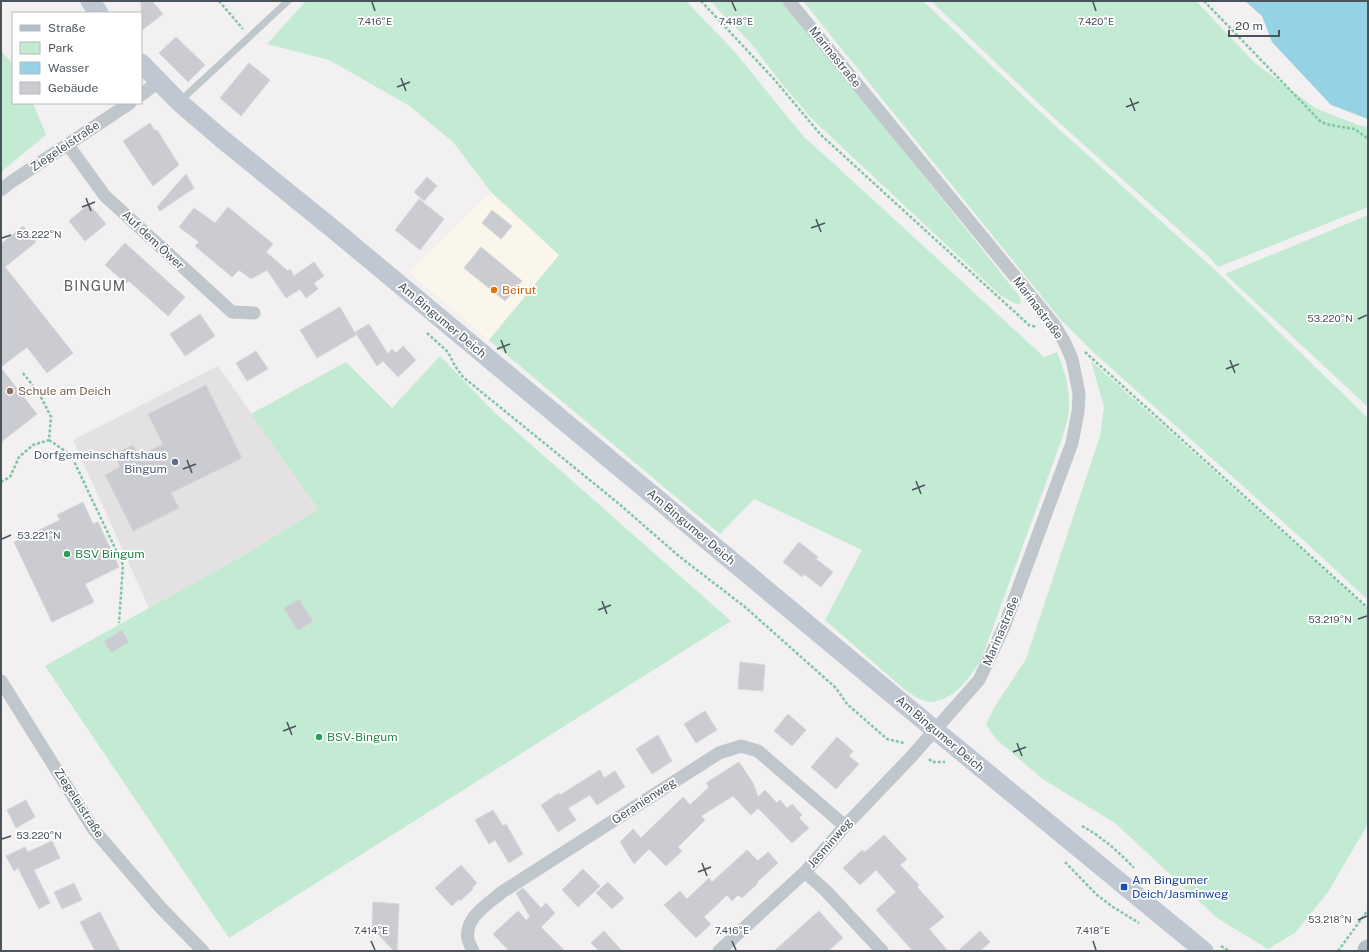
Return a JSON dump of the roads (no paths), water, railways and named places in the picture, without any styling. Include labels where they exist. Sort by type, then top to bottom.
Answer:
[{"type":"main road","points":[[90,1],[98,12]]},
{"type":"main road","name":"Am Bingumer Deich","points":[[142,64],[179,102],[222,139],[333,229],[935,730],[1204,951]]},
{"type":"street","name":"Marinastraße","points":[[789,1],[1053,323],[1064,341],[1072,360],[1076,378],[1079,394],[1078,412],[1072,443],[1004,628],[979,680],[935,730]]},
{"type":"street","points":[[142,94],[158,82]]},
{"type":"street","name":"Ziegeleistraße","points":[[1,190],[129,104]]},
{"type":"street","name":"Auf dem Öwer","points":[[68,145],[106,196],[232,312],[254,313]]},
{"type":"street","name":"Ziegeleistraße","points":[[1,681],[94,830],[160,907],[203,951]]},
{"type":"street","name":"Jasminweg","points":[[719,951],[805,872],[845,826],[919,749],[935,730]]},
{"type":"street","name":"Geranienweg","points":[[473,951],[468,940],[468,928],[476,914],[502,892],[719,753],[741,746],[758,751],[845,826]]},
{"type":"street","points":[[805,872],[826,891],[882,951]]},
{"type":"lane","points":[[179,102],[288,1]]},
{"type":"water","points":[[1245,1],[1368,1],[1368,119],[1331,105],[1272,42],[1262,16]]},
{"type":"place","name":"Beirut","points":[[494,290]]},
{"type":"place","name":"Schule am Deich","points":[[10,391]]},
{"type":"place","name":"Dorfgemeinschaftshaus Bingum","points":[[175,462]]},
{"type":"place","name":"BSV Bingum","points":[[67,554]]},
{"type":"place","name":"BSV-Bingum","points":[[319,737]]},
{"type":"place","name":"Am Bingumer Deich/Jasminweg","points":[[1124,887]]},
{"type":"district","name":"BINGUM","points":[[95,286]]}]
